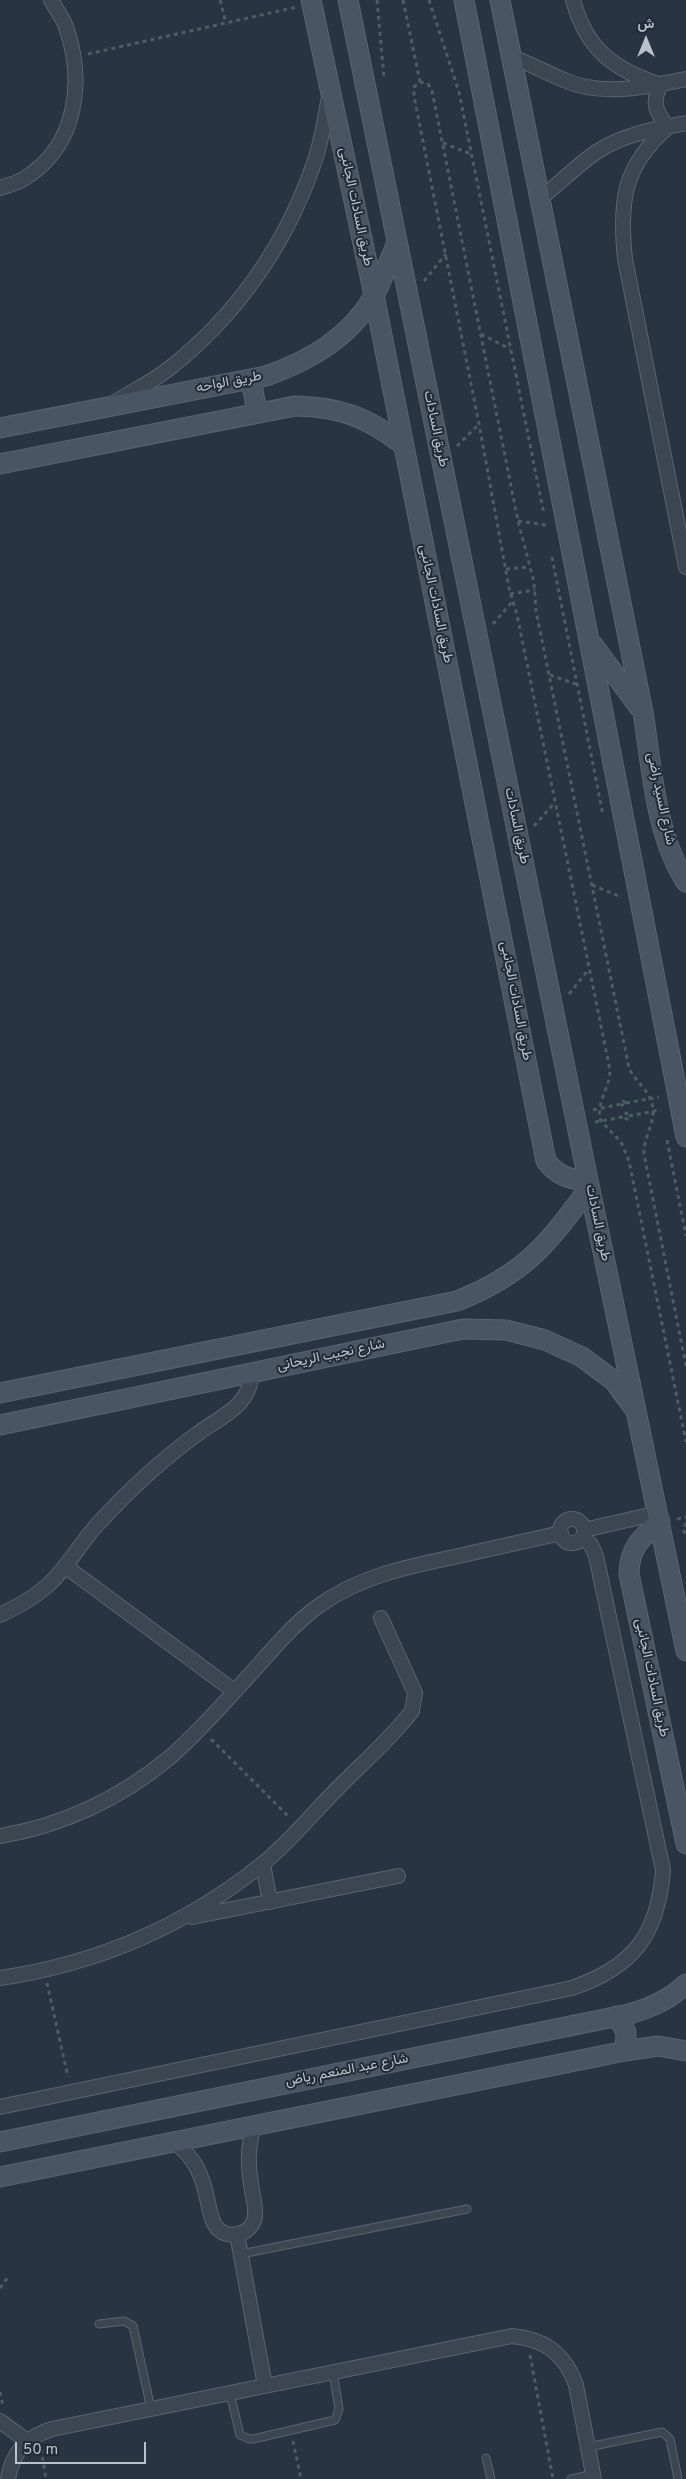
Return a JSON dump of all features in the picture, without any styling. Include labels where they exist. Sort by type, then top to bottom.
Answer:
[{"type":"street","points":[[0,188],[25,178],[51,156],[69,126],[76,92],[73,58],[66,26],[51,0]]},
{"type":"street","name":"طريق السادات","points":[[348,0],[589,1184],[637,1412],[665,1518],[686,1651]]},
{"type":"street","points":[[464,0],[686,1137]]},
{"type":"street","points":[[500,0],[643,712]]},
{"type":"street","points":[[573,0],[578,18],[592,42],[611,62],[634,76],[661,84]]},
{"type":"street","name":"طريق السادات الجانبى","points":[[311,2],[374,295],[402,444],[546,1161],[563,1176],[589,1184]]},
{"type":"street","points":[[511,57],[538,67],[565,81],[594,89],[625,89],[686,79]]},
{"type":"street","points":[[661,84],[656,92],[655,102],[657,111],[668,127]]},
{"type":"street","points":[[108,406],[165,371],[215,328],[258,277],[292,220],[306,185],[316,158],[330,94]]},
{"type":"street","points":[[541,198],[599,150],[619,140],[686,123]]},
{"type":"street","points":[[668,127],[650,142],[636,162],[629,177],[622,208],[622,232],[625,259],[686,567]]},
{"type":"street","name":"طريق الواحه","points":[[0,428],[251,379],[298,364],[328,346],[354,323],[374,295],[396,243]]},
{"type":"street","points":[[251,379],[258,412]]},
{"type":"street","points":[[0,464],[295,406],[341,410],[363,418],[384,430],[402,444]]},
{"type":"street","points":[[590,641],[643,712]]},
{"type":"street","name":"شارع السيد راضى","points":[[643,712],[665,836],[679,871],[686,882]]},
{"type":"street","name":"شارع نجيب الريحانى","points":[[0,1394],[457,1301],[487,1289],[521,1267],[545,1245],[589,1184]]},
{"type":"street","points":[[457,1301],[463,1329]]},
{"type":"street","name":"شارع نجيب الريحانى","points":[[0,1424],[463,1329],[506,1330],[545,1340],[582,1357],[614,1381],[637,1412]]},
{"type":"street","points":[[0,1616],[24,1603],[48,1585],[95,1528],[134,1487],[199,1432],[238,1406],[249,1391],[252,1373]]},
{"type":"street","points":[[583,1533],[665,1518]]},
{"type":"street","name":"طريق السادات الجانبى","points":[[665,1518],[639,1540],[634,1548],[629,1565],[629,1574],[686,1844]]},
{"type":"street","points":[[0,1836],[58,1821],[98,1804],[135,1783],[170,1758],[296,1625],[317,1607],[364,1580],[390,1571],[561,1533],[564,1540],[570,1543],[578,1542],[583,1533]]},
{"type":"street","points":[[0,2107],[572,1988],[597,1979],[620,1965],[639,1946],[653,1922],[658,1905],[662,1870],[596,1556],[583,1533]]},
{"type":"street","points":[[65,1566],[234,1692]]},
{"type":"street","points":[[0,1978],[44,1970],[91,1958],[137,1941],[182,1919],[224,1893],[263,1864],[412,1711],[415,1693],[381,1618]]},
{"type":"street","points":[[263,1864],[270,1902]]},
{"type":"street","points":[[182,1919],[398,1876]]},
{"type":"street","name":"شارع عبد المنعم رياض","points":[[0,2142],[617,2016],[650,2008],[669,1998],[686,1984]]},
{"type":"street","points":[[617,2016],[626,2032],[625,2050]]},
{"type":"street","points":[[0,2177],[625,2050],[658,2046],[686,2051]]},
{"type":"street","points":[[174,2142],[192,2158],[199,2169],[204,2181],[212,2221],[216,2227],[222,2232],[238,2234],[250,2228],[255,2215],[248,2162],[250,2137],[254,2126]]},
{"type":"street","points":[[238,2234],[265,2386]]},
{"type":"street","points":[[8,2479],[16,2454],[33,2437],[151,2409],[498,2337],[527,2337],[553,2349],[571,2372],[576,2385],[594,2477]]},
{"type":"street","points":[[0,2421],[33,2437]]},
{"type":"lane","points":[[241,2254],[467,2209]]},
{"type":"lane","points":[[99,2324],[124,2320],[133,2326],[151,2409]]},
{"type":"lane","points":[[230,2393],[238,2431],[244,2438],[253,2439],[331,2422],[338,2417],[339,2409],[333,2372]]},
{"type":"lane","points":[[588,2446],[662,2432],[670,2439],[678,2479]]},
{"type":"lane","points":[[486,2458],[491,2479]]},
{"type":"lane","points":[[571,2479],[594,2477]]},
{"type":"path","points":[[220,0],[226,23]]},
{"type":"path","points":[[403,0],[420,82]]},
{"type":"path","points":[[429,0],[454,73],[548,535]]},
{"type":"path","points":[[73,58],[311,2]]},
{"type":"path","points":[[420,82],[431,87],[518,521],[535,590],[536,611],[629,1068],[650,1098],[653,1111],[645,1136],[644,1154],[686,1366]]},
{"type":"path","points":[[420,82],[414,88],[414,96],[479,424],[510,594],[556,801],[610,1070],[607,1089],[599,1108],[601,1121],[621,1142],[629,1161],[686,1442]]},
{"type":"path","points":[[442,143],[471,155]]},
{"type":"path","points":[[423,281],[446,254]]},
{"type":"path","points":[[481,334],[510,349]]},
{"type":"path","points":[[456,447],[479,424]]},
{"type":"path","points":[[518,521],[546,525]]},
{"type":"path","points":[[552,553],[604,820]]},
{"type":"path","points":[[506,569],[529,567]]},
{"type":"path","points":[[510,594],[535,590]]},
{"type":"path","points":[[493,625],[513,601]]},
{"type":"path","points":[[550,676],[577,684]]},
{"type":"path","points":[[534,826],[556,801]]},
{"type":"path","points":[[592,885],[619,896]]},
{"type":"path","points":[[617,887],[621,906]]},
{"type":"path","points":[[569,994],[590,968]]},
{"type":"path","points":[[657,1088],[663,1120]]},
{"type":"path","points":[[592,1110],[621,1104],[624,1106],[626,1103],[658,1097]]},
{"type":"path","points":[[595,1122],[623,1117],[627,1119],[629,1116],[661,1110]]},
{"type":"path","points":[[667,1139],[686,1236]]},
{"type":"path","points":[[665,1518],[686,1516]]},
{"type":"path","points":[[686,1523],[682,1530],[686,1535]]},
{"type":"path","points":[[200,1728],[299,1827]]},
{"type":"path","points":[[44,1970],[72,2092]]},
{"type":"path","points":[[0,2288],[8,2277]]},
{"type":"path","points":[[527,2337],[553,2479]]},
{"type":"path","points":[[291,2431],[301,2479]]},
{"type":"path","points":[[33,2437],[46,2479]]}]
